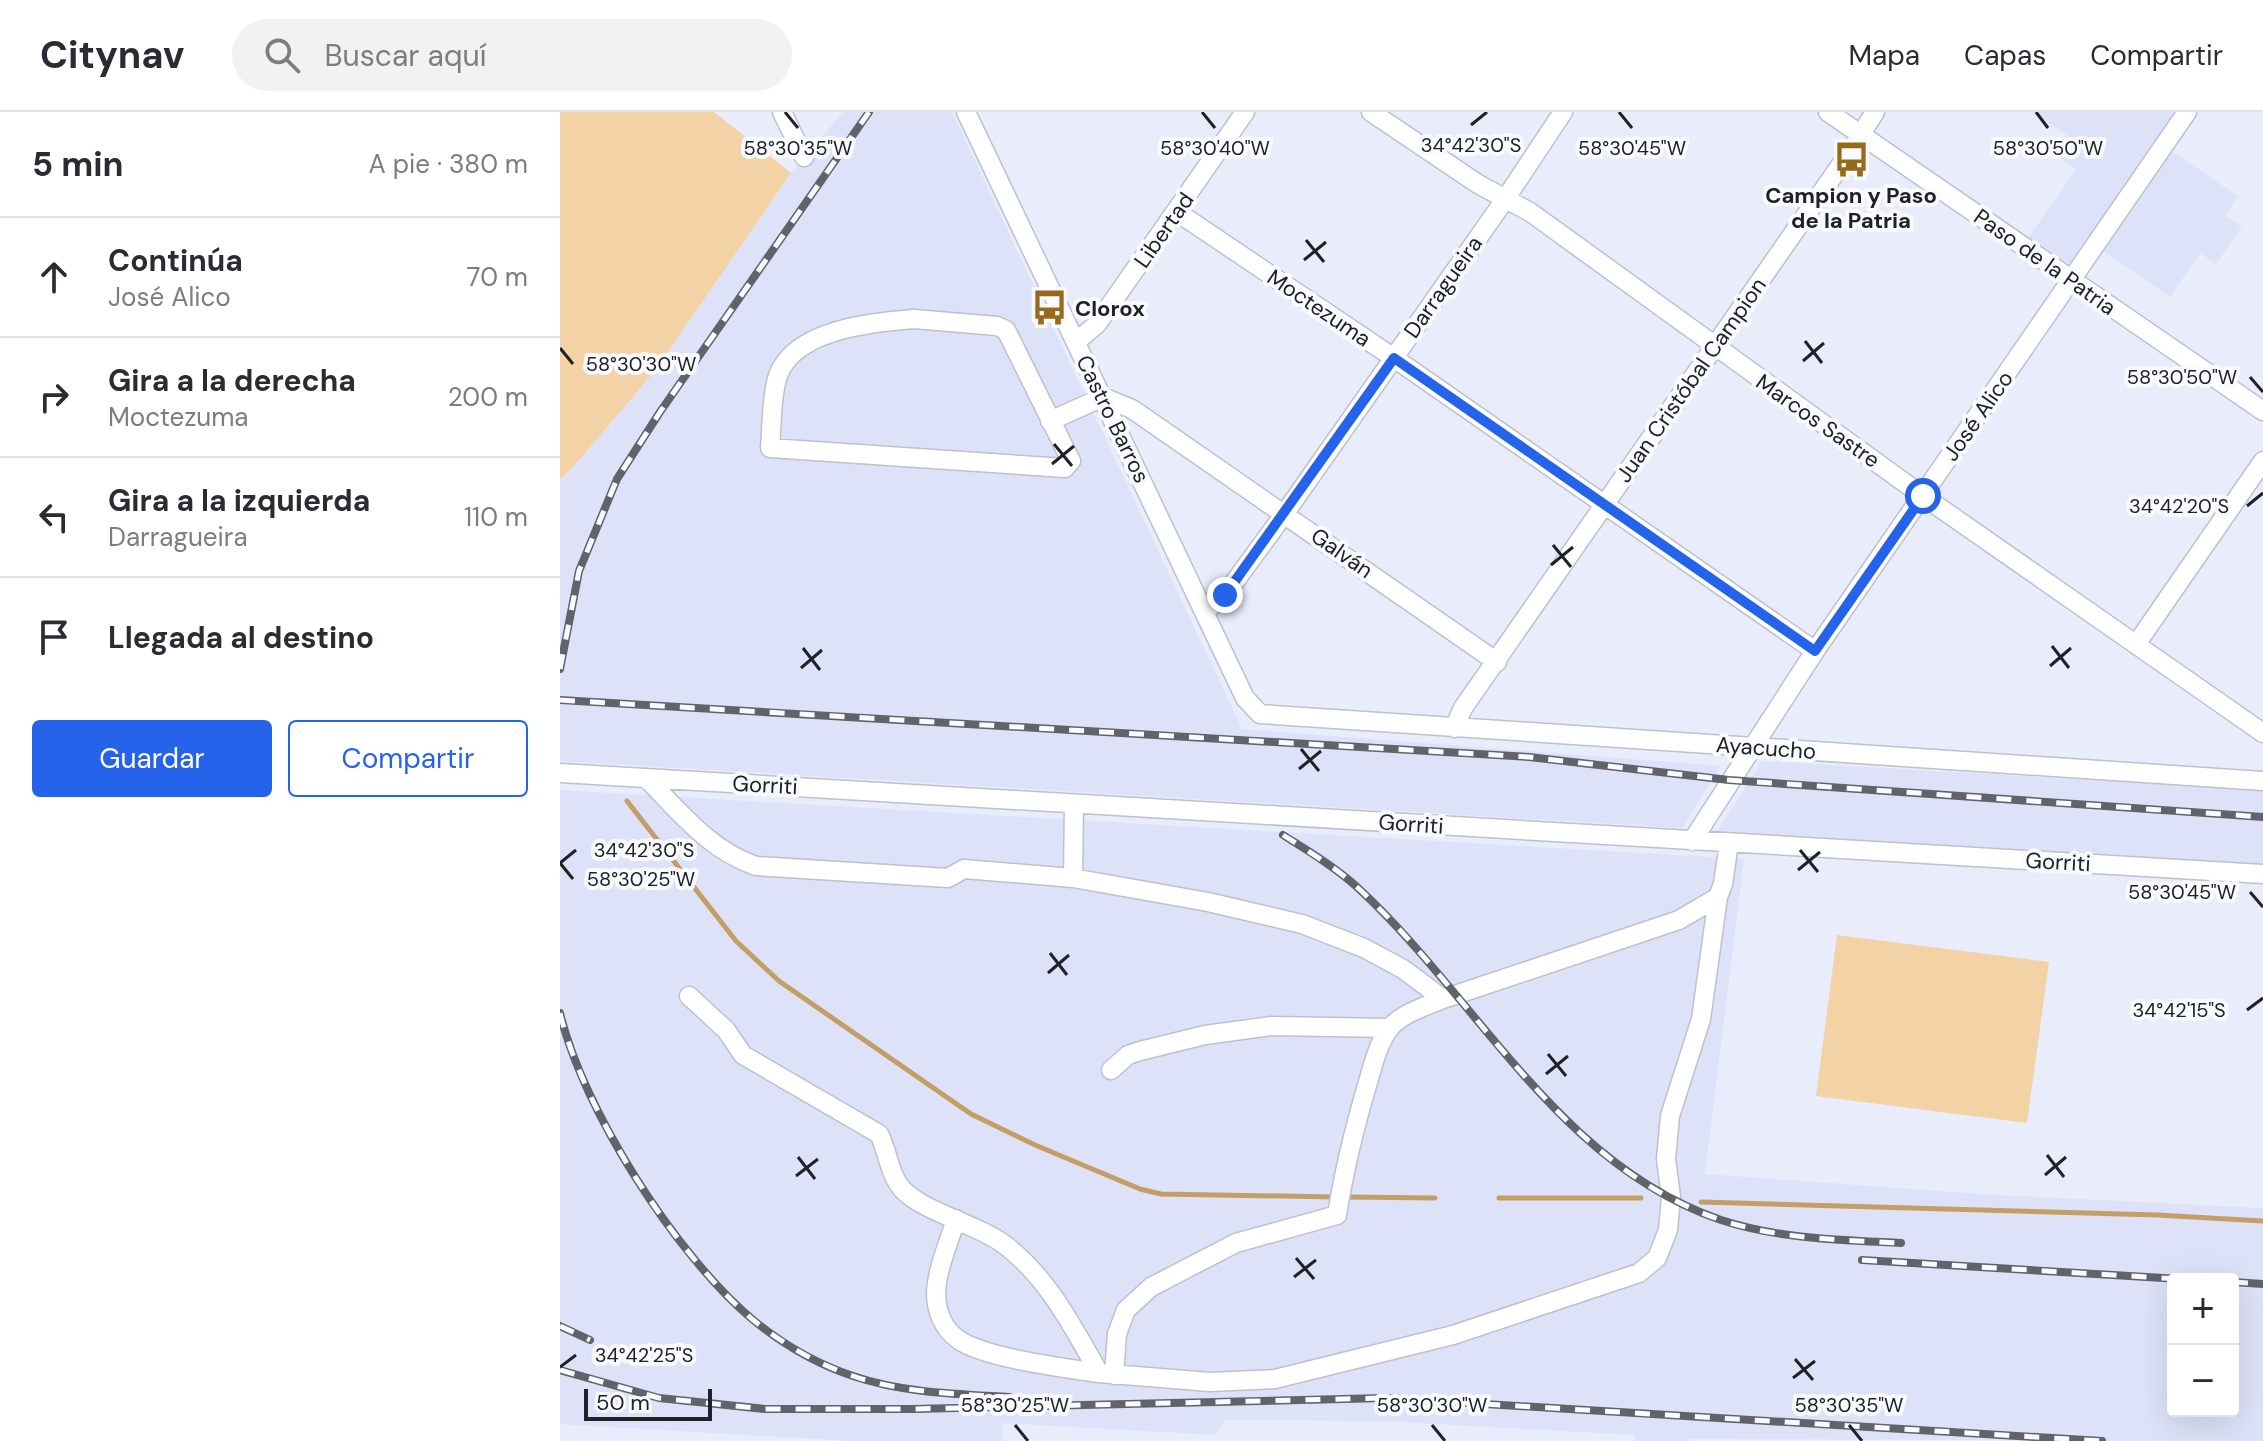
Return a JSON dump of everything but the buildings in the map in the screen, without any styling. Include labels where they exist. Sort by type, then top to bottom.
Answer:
[{"type":"street","points":[[782,112],[804,157]]},
{"type":"street","name":"Castro Barros","points":[[966,112],[1245,698],[1260,714],[1269,716]]},
{"type":"street","name":"Libertad","points":[[1076,342],[1097,324],[1245,112]]},
{"type":"street","name":"Marcos Sastre","points":[[1371,112],[1478,184],[1530,212],[1923,496],[2263,733]]},
{"type":"street","name":"Darragueira","points":[[1204,612],[1225,595],[1285,513],[1563,112]]},
{"type":"street","name":"Paso de la Patria","points":[[1828,112],[2263,411]]},
{"type":"street","name":"Juan Cristóbal Campion","points":[[1454,728],[1463,708],[1875,112]]},
{"type":"street","name":"José Alico","points":[[1692,841],[1815,651],[2187,112]]},
{"type":"street","name":"Moctezuma","points":[[1177,212],[1394,358],[1815,651]]},
{"type":"street","points":[[914,319],[997,326],[1006,330],[1050,421],[1071,461],[1065,468],[770,448],[777,379],[782,366],[819,336],[893,321],[914,319]]},
{"type":"street","points":[[1050,421],[1103,397]]},
{"type":"street","name":"Galván","points":[[1103,397],[1132,409],[1497,662]]},
{"type":"street","points":[[2137,643],[2263,461]]},
{"type":"street","name":"Ayacucho","points":[[1269,716],[2263,781]]},
{"type":"street","name":"Gorriti","points":[[560,773],[2263,874]]},
{"type":"street","points":[[646,778],[716,848],[734,859],[756,866],[948,878],[964,869],[1073,878],[1208,902],[1302,924],[1364,948],[1403,969],[1443,999]]},
{"type":"street","points":[[1073,878],[1074,804]]},
{"type":"street","points":[[956,1219],[936,1288],[937,1307],[946,1328],[958,1340],[971,1346],[1018,1359],[1106,1374],[1210,1382],[1275,1379],[1453,1335],[1639,1273],[1657,1258],[1668,1230],[1671,1197],[1666,1159],[1670,1116],[1701,1019],[1729,843]]},
{"type":"street","points":[[1111,1070],[1128,1055],[1205,1035],[1272,1026],[1389,1028],[1425,1006],[1679,920],[1718,897]]},
{"type":"street","points":[[689,996],[726,1030],[743,1055],[879,1134],[888,1151],[893,1173],[903,1190],[1002,1243],[1026,1262],[1106,1374]]},
{"type":"street","points":[[1106,1374],[1126,1310],[1151,1287],[1236,1243],[1337,1215],[1369,1079],[1389,1028]]},
{"type":"shaded area","points":[[560,112],[714,112],[791,173],[654,372],[560,479]]},
{"type":"shaded area","points":[[843,112],[952,112],[1242,729],[1720,766],[1683,828],[560,761],[560,479],[654,372],[791,173]]},
{"type":"shaded area","points":[[2039,112],[2176,112],[2074,261],[2068,263],[2028,238],[2076,170],[2055,155],[2068,136],[2037,115]]},
{"type":"shaded area","points":[[2170,150],[2238,196],[2225,216],[2242,227],[2216,264],[2200,253],[2170,297],[2101,249]]},
{"type":"shaded area","points":[[1762,761],[2263,790],[2263,864],[1716,833]]},
{"type":"shaded area","points":[[560,790],[1744,859],[1705,1174],[1996,1195],[2263,1208],[2263,1441],[1635,1441],[1635,1435],[1384,1421],[1225,1420],[1216,1435],[1003,1423],[1002,1441],[852,1441],[560,1424]]},
{"type":"shaded area","points":[[1837,935],[2049,962],[2027,1123],[1816,1096]]},
{"type":"waterway","points":[[627,801],[736,941],[779,981],[971,1114],[1035,1145],[1140,1189],[1161,1194],[1336,1197]]},
{"type":"waterway","points":[[1346,1197],[1435,1198]]},
{"type":"waterway","points":[[1499,1198],[1641,1198]]},
{"type":"waterway","points":[[1701,1202],[2157,1215],[2263,1221]]},
{"type":"railway","points":[[560,669],[579,571],[617,479],[660,412],[869,112]]},
{"type":"railway","points":[[560,700],[1529,757],[1729,780],[2263,817]]},
{"type":"railway","points":[[1283,835],[1357,887],[1401,931],[1523,1074],[1566,1119],[1612,1160],[1663,1194],[1721,1220],[1765,1231],[1810,1238],[1901,1243]]},
{"type":"railway","points":[[560,1013],[589,1093],[636,1178],[693,1258],[752,1319],[800,1352],[872,1382],[950,1394],[1009,1397]]},
{"type":"railway","points":[[1862,1260],[2167,1278]]},
{"type":"railway","points":[[2239,1282],[2263,1284]]},
{"type":"railway","points":[[560,1326],[590,1340]]},
{"type":"railway","points":[[560,1370],[659,1398],[765,1409],[914,1409],[1385,1398],[2102,1441]]},
{"type":"place","name":"Campion y Paso de la Patria","points":[[1851,159]]},
{"type":"place","name":"Clorox","points":[[1049,308]]},
{"type":"route","points":[[1225,595],[1394,358],[1815,651],[1923,496]]}]
